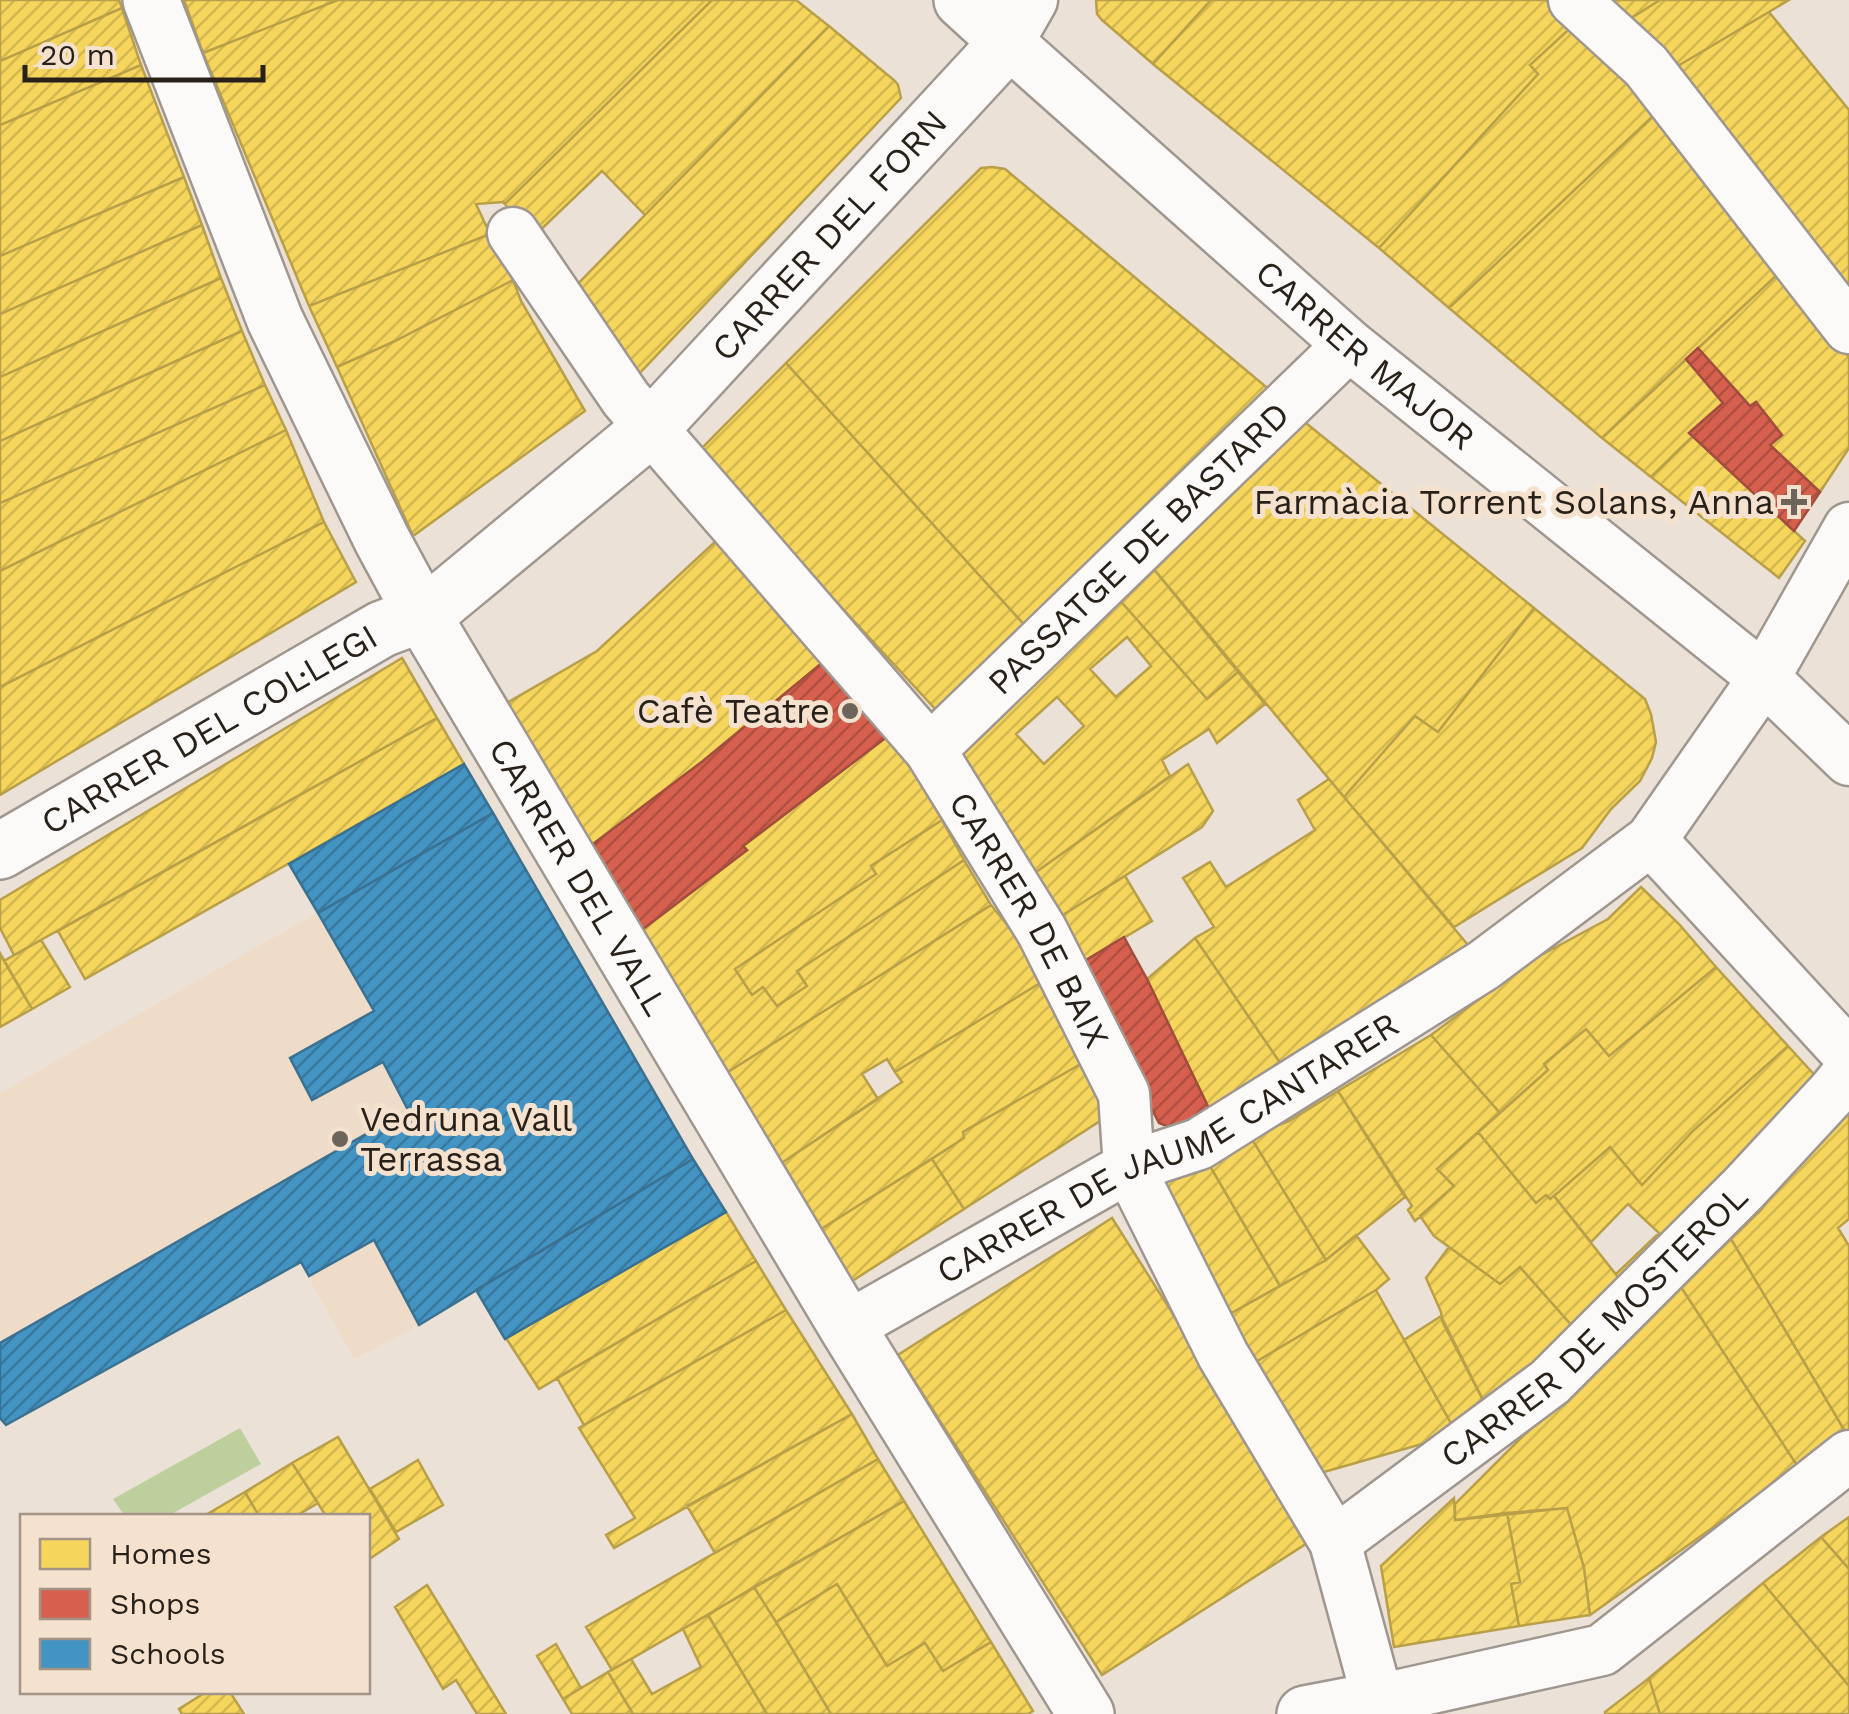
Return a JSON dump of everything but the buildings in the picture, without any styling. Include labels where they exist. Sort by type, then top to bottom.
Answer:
[{"type":"street","name":"CARRER DEL VALL","points":[[151,0],[274,320],[422,614],[847,1327],[1086,1714]]},
{"type":"street","name":"CARRER MAJOR","points":[[962,0],[1020,21],[1349,346],[1749,666],[1849,760]]},
{"type":"street","points":[[1574,0],[1646,66],[1849,328]]},
{"type":"street","name":"CARRER DEL FORN","points":[[422,614],[442,602],[651,428],[1020,21]]},
{"type":"street","points":[[951,68],[1020,21]]},
{"type":"street","name":"CARRER DE BAIX","points":[[513,233],[626,399],[930,750],[1042,931],[1124,1094],[1129,1166],[1223,1355],[1335,1542],[1379,1707]]},
{"type":"street","name":"PASSATGE DE BASTARD","points":[[930,750],[1349,346]]},
{"type":"street","name":"CARRER DE JAUME CANTARER","points":[[847,1327],[1129,1166],[1199,1144],[1484,965],[1651,840],[1749,666],[1849,528]]},
{"type":"street","name":"CARRER DEL COL·LEGI","points":[[0,851],[382,629],[422,614]]},
{"type":"street","points":[[1651,840],[1844,1073]]},
{"type":"street","name":"CARRER DE MOSTEROL","points":[[1335,1542],[1550,1382],[1744,1188],[1844,1073]]},
{"type":"street","points":[[1305,1714],[1379,1707],[1602,1650],[1849,1456]]},
{"type":"shaded area","name":"Vedruna Vall Terrassa","points":[[493,813],[693,1159],[419,1325],[354,1359],[300,1262],[6,1425],[0,1418],[0,1093]]},
{"type":"shaded area","points":[[240,1428],[261,1464],[172,1514],[124,1514],[113,1499]]},
{"type":"place","name":"Farmàcia Torrent Solans, Anna","points":[[1794,502]]},
{"type":"place","name":"Cafè Teatre","points":[[850,711]]},
{"type":"place","name":"Vedruna Vall Terrassa","points":[[340,1139]]}]
